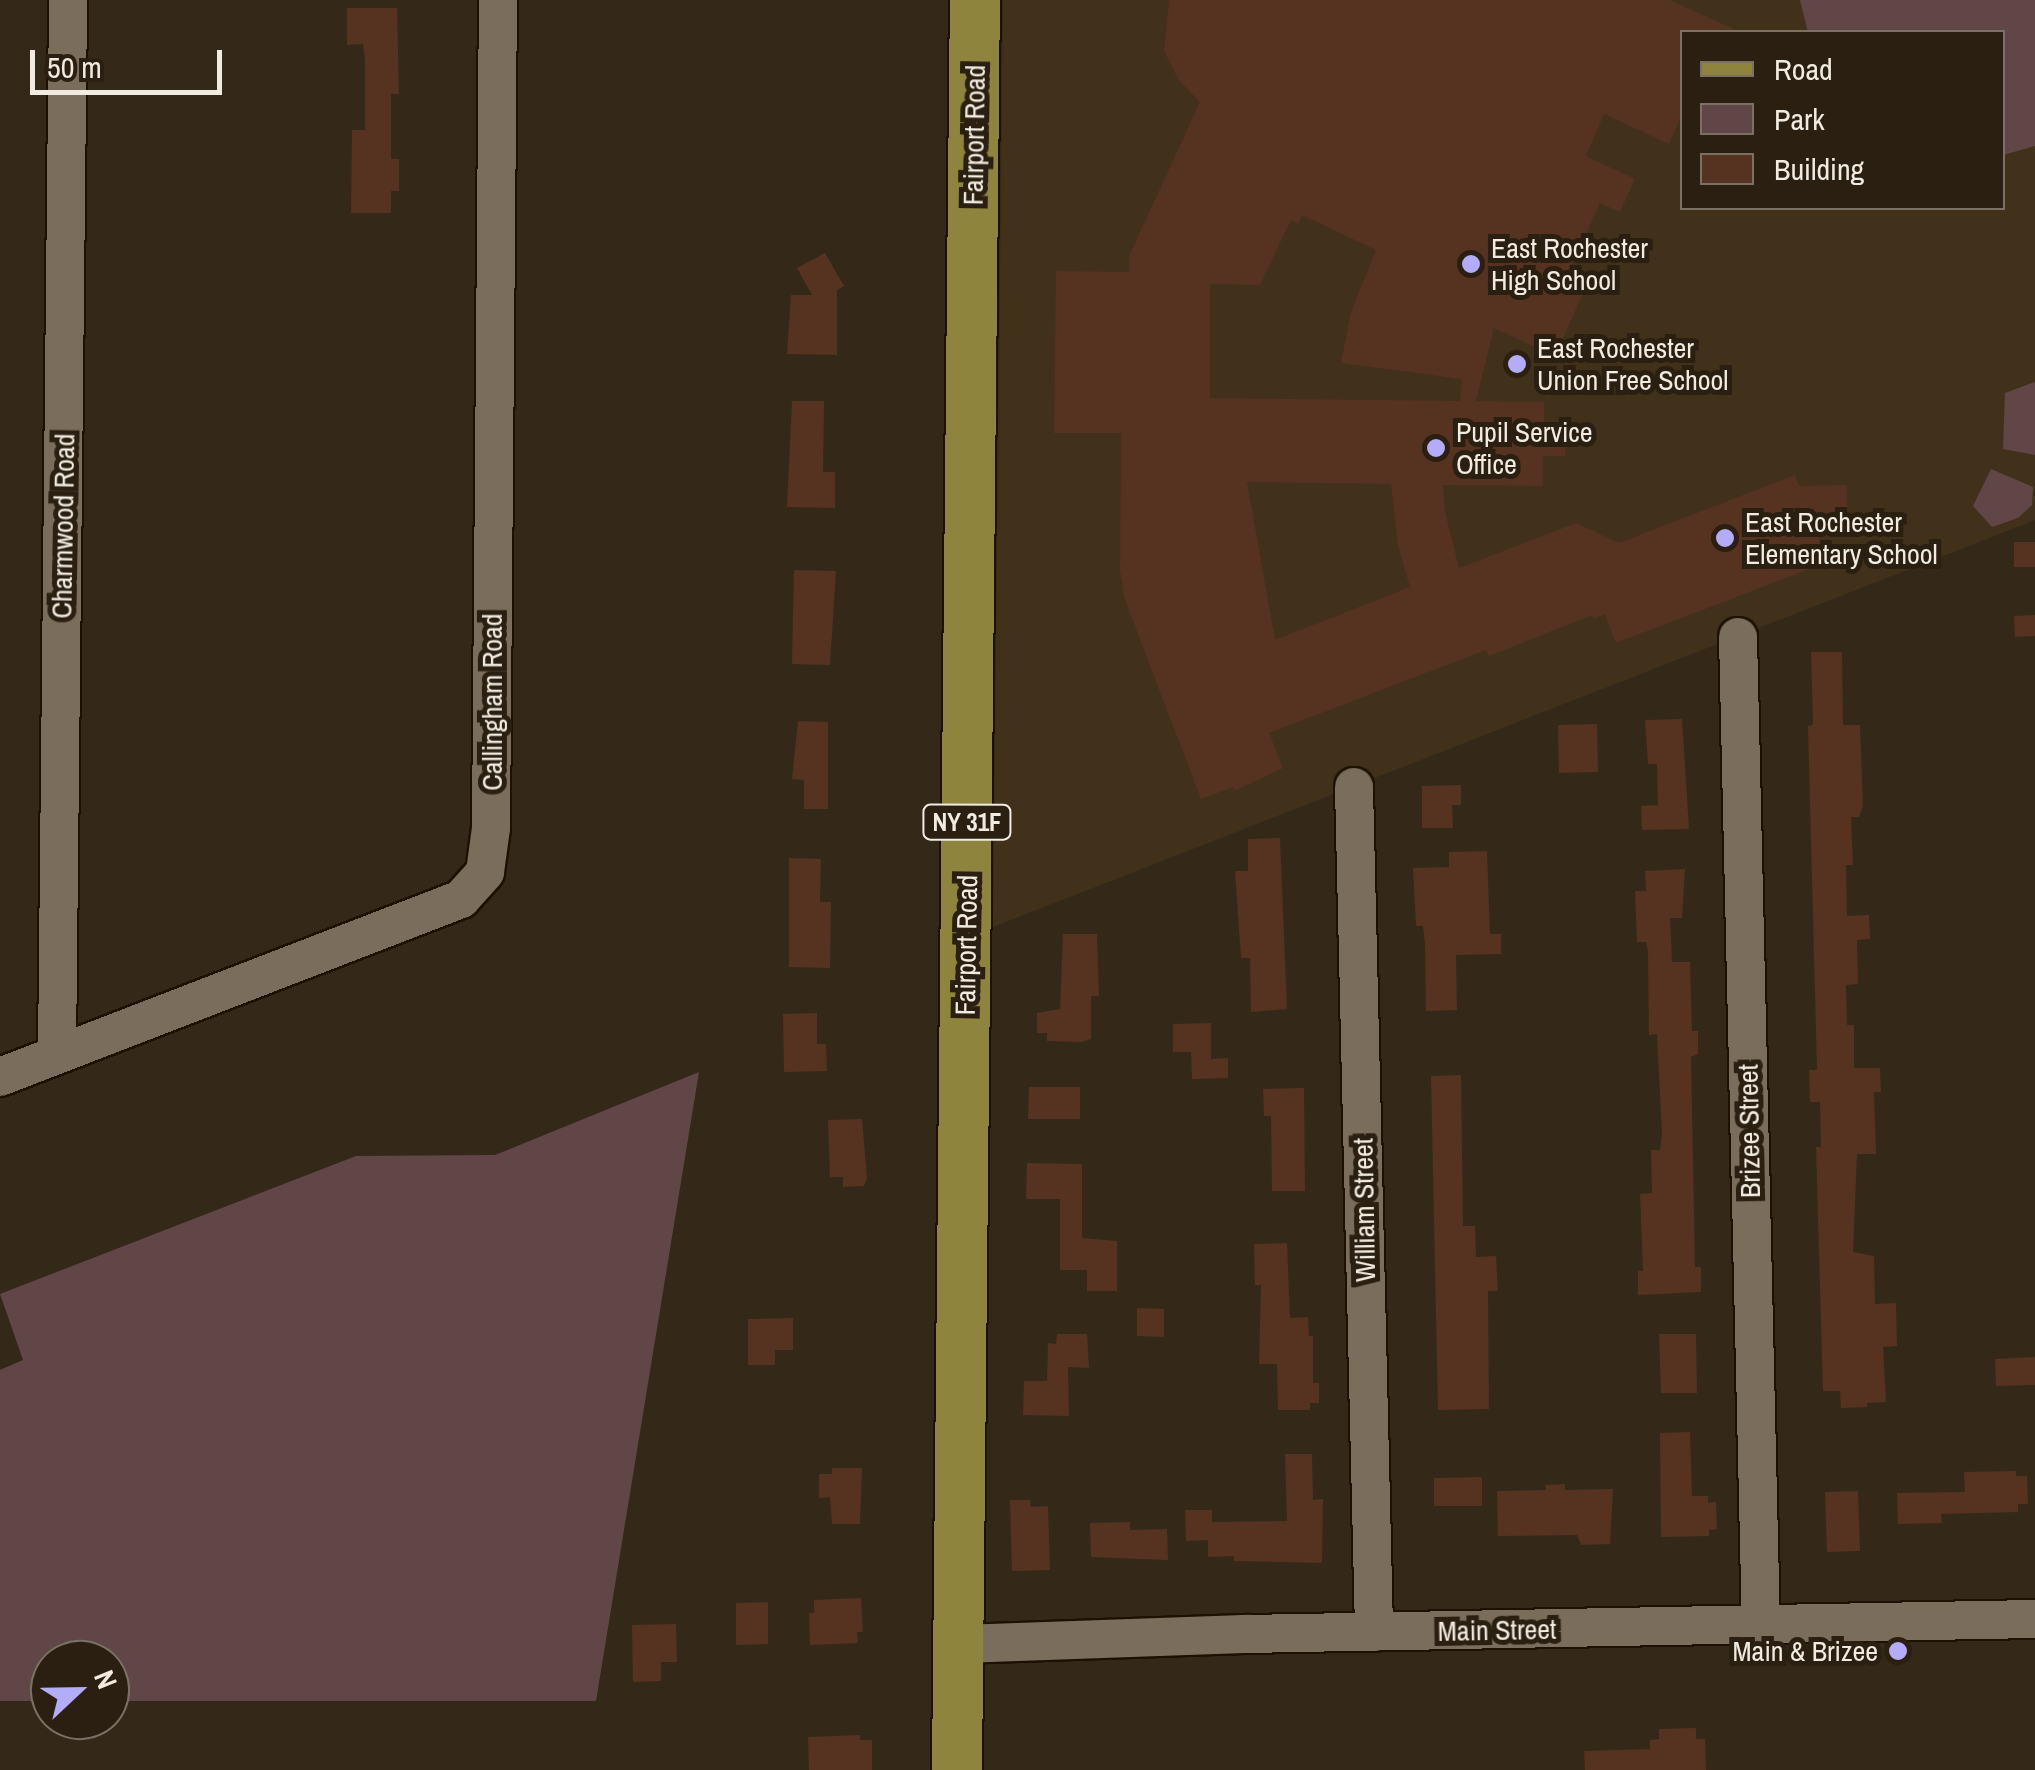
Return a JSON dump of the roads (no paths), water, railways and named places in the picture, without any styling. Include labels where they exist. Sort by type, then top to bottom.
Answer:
[{"type":"main road","name":"Fairport Road","points":[[957,1770],[975,0]]},
{"type":"street","name":"Charmwood Road","points":[[57,1053],[68,0]]},
{"type":"street","name":"Callingham Road","points":[[0,1077],[462,899],[485,872],[491,828],[498,0]]},
{"type":"street","name":"Brizee Street","points":[[1738,637],[1760,1625]]},
{"type":"street","name":"William Street","points":[[1354,787],[1374,1632]]},
{"type":"street","name":"Main Street","points":[[959,1644],[2035,1620]]},
{"type":"place","name":"East Rochester High School","points":[[1471,264]]},
{"type":"place","name":"East Rochester Union Free School","points":[[1517,364]]},
{"type":"place","name":"Pupil Service Office","points":[[1436,448]]},
{"type":"place","name":"East Rochester Elementary School","points":[[1725,538]]},
{"type":"place","name":"Main & Brizee","points":[[1898,1651]]}]
